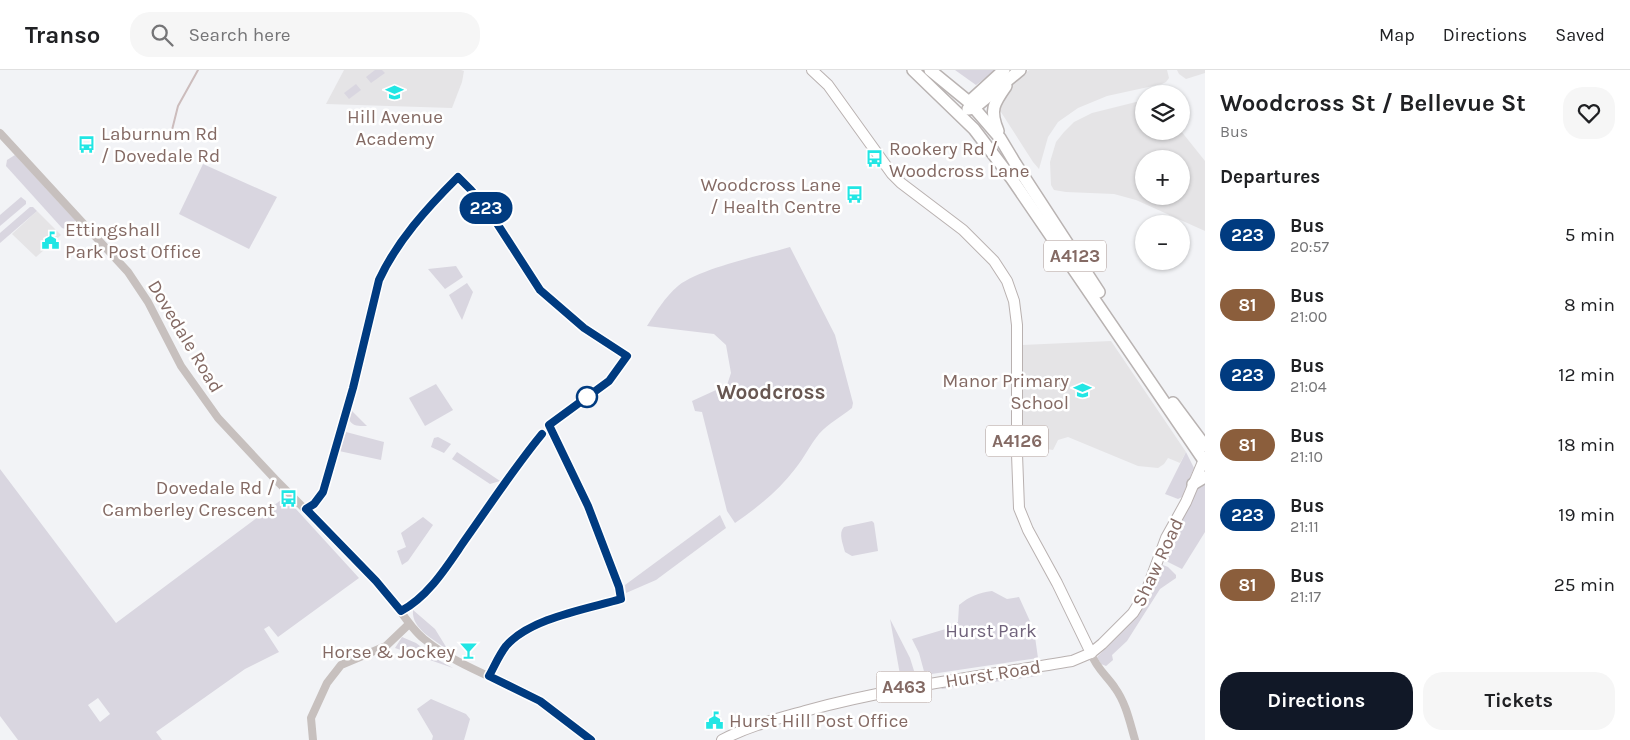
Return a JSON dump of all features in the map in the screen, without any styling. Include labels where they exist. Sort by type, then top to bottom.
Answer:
[{"type":"highway","name":"A4123","points":[[913,70],[974,129],[1012,179],[1204,460]]},
{"type":"highway","name":"A4123","points":[[930,70],[970,106],[1000,138],[1106,303],[1204,444]]},
{"type":"highway","points":[[954,110],[970,106],[1012,72]]},
{"type":"highway","points":[[1000,138],[994,121],[993,111],[995,102],[1012,72]]},
{"type":"highway","name":"A4123","points":[[970,106],[1000,155],[1012,179]]},
{"type":"highway","points":[[1193,484],[1205,477]]},
{"type":"main road","name":"A4126","points":[[812,70],[828,85],[892,174],[963,230],[1000,269],[1007,281],[1014,301],[1017,325],[1019,508],[1028,530],[1057,583],[1091,653]]},
{"type":"main road","name":"Shaw Road","points":[[1091,653],[1126,622],[1141,601],[1166,538],[1186,502],[1204,460]]},
{"type":"main road","name":"Hurst Road","points":[[722,740],[776,719],[848,699],[922,684],[1072,661],[1091,653]]},
{"type":"street","name":"Dovedale Road","points":[[0,133],[128,272],[148,302],[181,366],[209,406],[275,479],[376,581],[401,611],[408,625]]},
{"type":"street","points":[[313,740],[311,723],[327,683],[342,665],[386,646],[408,625],[423,639],[445,654],[540,701],[591,740]]},
{"type":"street","points":[[1091,653],[1099,669],[1116,689],[1127,714],[1135,740]]},
{"type":"shaded area","name":"Hill Avenue Academy","points":[[344,70],[464,71],[452,108],[326,104]]},
{"type":"shaded area","points":[[1029,70],[1167,70],[1169,78],[1162,84],[1135,85],[1135,90],[1107,96],[1078,108],[1058,122],[1048,137],[1039,169],[999,109],[1011,86]]},
{"type":"shaded area","points":[[1177,70],[1205,70],[1205,73],[1186,79]]},
{"type":"shaded area","points":[[1135,102],[1135,140],[1188,140],[1205,161],[1205,231],[1190,224],[1190,215],[1169,215],[1147,205],[1190,205],[1190,150],[1135,150],[1135,200],[1114,194],[1054,190],[1051,185],[1050,162],[1056,142],[1074,122],[1092,113]]},
{"type":"shaded area","points":[[37,211],[61,235],[36,257],[12,234]]},
{"type":"shaded area","name":"Manor Primary School","points":[[1111,341],[1186,452],[1180,463],[1168,458],[1158,468],[1138,466],[1068,437],[1058,440],[1053,450],[1041,448],[1023,449],[1022,345]]},
{"type":"green space","points":[[375,70],[382,70],[385,73],[371,83],[366,77]]},
{"type":"green space","points":[[955,70],[996,70],[976,85]]},
{"type":"green space","points":[[356,84],[361,90],[349,99],[344,93]]},
{"type":"green space","points":[[15,155],[75,220],[75,224],[72,227],[68,229],[62,228],[6,166],[7,160]]},
{"type":"green space","points":[[203,164],[277,197],[249,249],[179,214]]},
{"type":"green space","points":[[21,197],[26,201],[26,204],[0,226],[0,215]]},
{"type":"green space","points":[[30,207],[37,211],[0,243],[0,233]]},
{"type":"green space","points":[[790,247],[835,335],[853,403],[852,408],[819,434],[789,477],[759,505],[735,523],[727,511],[702,412],[695,411],[692,401],[727,385],[731,373],[726,345],[714,334],[647,326],[669,295],[688,280],[716,268]]},
{"type":"green space","points":[[456,266],[463,277],[445,289],[428,269]]},
{"type":"green space","points":[[467,283],[473,292],[462,320],[449,295]]},
{"type":"green space","points":[[436,384],[453,410],[425,426],[409,398]]},
{"type":"green space","points":[[352,411],[367,426],[356,426],[352,423],[349,419]]},
{"type":"green space","points":[[346,432],[384,442],[381,460],[339,451]]},
{"type":"green space","points":[[438,437],[451,444],[444,453],[431,447],[434,438]]},
{"type":"green space","points":[[457,452],[500,481],[490,484],[452,459]]},
{"type":"green space","points":[[1186,452],[1194,468],[1182,497],[1178,499],[1165,494]]},
{"type":"green space","points":[[0,469],[116,623],[285,497],[359,578],[278,637],[269,626],[264,629],[279,652],[245,669],[156,732],[162,740],[18,740],[0,716]],"holes":[[[98,698],[110,714],[100,722],[88,705]]]},
{"type":"green space","points":[[1205,483],[1205,532],[1182,569],[1164,560],[1163,556],[1198,487]]},
{"type":"green space","points":[[720,515],[726,528],[656,580],[626,593],[625,585]]},
{"type":"green space","points":[[423,517],[433,525],[408,561],[402,565],[397,551],[406,547],[401,533]]},
{"type":"green space","points":[[872,521],[874,523],[878,551],[852,556],[845,552],[841,535],[842,529]]},
{"type":"green space","points":[[1163,565],[1176,575],[1176,578],[1160,589],[1127,641],[1112,655],[1113,660],[1106,666],[1101,664],[1097,657],[1138,614],[1159,567]]},
{"type":"green space","name":"Hurst Park","points":[[992,591],[1007,599],[1019,597],[1034,630],[1038,658],[925,675],[919,653],[912,639],[949,628],[958,622],[959,605],[974,595]]},
{"type":"green space","points":[[413,610],[435,629],[448,650],[420,628],[413,617]]},
{"type":"green space","points":[[890,619],[910,658],[915,674],[913,679],[901,680]]},
{"type":"green space","points":[[402,637],[416,643],[453,668],[395,648]]},
{"type":"green space","points":[[1045,668],[1038,676],[942,689],[937,683]]},
{"type":"green space","points":[[431,699],[466,714],[470,719],[464,740],[432,740],[433,736],[417,709]]},
{"type":"waterway","points":[[172,130],[178,106],[198,70]]},
{"type":"bus line","name":"223","points":[[542,434],[504,484],[439,578],[418,599],[401,611],[376,581],[306,509],[314,504],[323,492],[327,481],[353,388],[379,280],[388,260],[411,229],[458,177],[489,211],[540,290],[584,328],[627,356],[609,381],[549,425],[588,506],[619,587],[621,599],[552,619],[520,633],[506,646],[489,676],[540,701],[591,740]]},
{"type":"place","name":"Hill Avenue Academy","points":[[395,93]]},
{"type":"place","name":"Laburnum Rd / Dovedale Rd","points":[[87,144]]},
{"type":"place","name":"Rookery Rd / Woodcross Lane","points":[[875,159]]},
{"type":"place","name":"Woodcross Lane / Health Centre","points":[[855,195]]},
{"type":"place","name":"Ettingshall Park Post Office","points":[[51,240]]},
{"type":"place","name":"Manor Primary School","points":[[1083,391]]},
{"type":"place","name":"Dovedale Rd / Camberley Crescent","points":[[289,498]]},
{"type":"place","name":"Horse & Jockey","points":[[469,651]]},
{"type":"place","name":"Hurst Hill Post Office","points":[[715,720]]},
{"type":"district","name":"Woodcross","points":[[771,392]]}]
